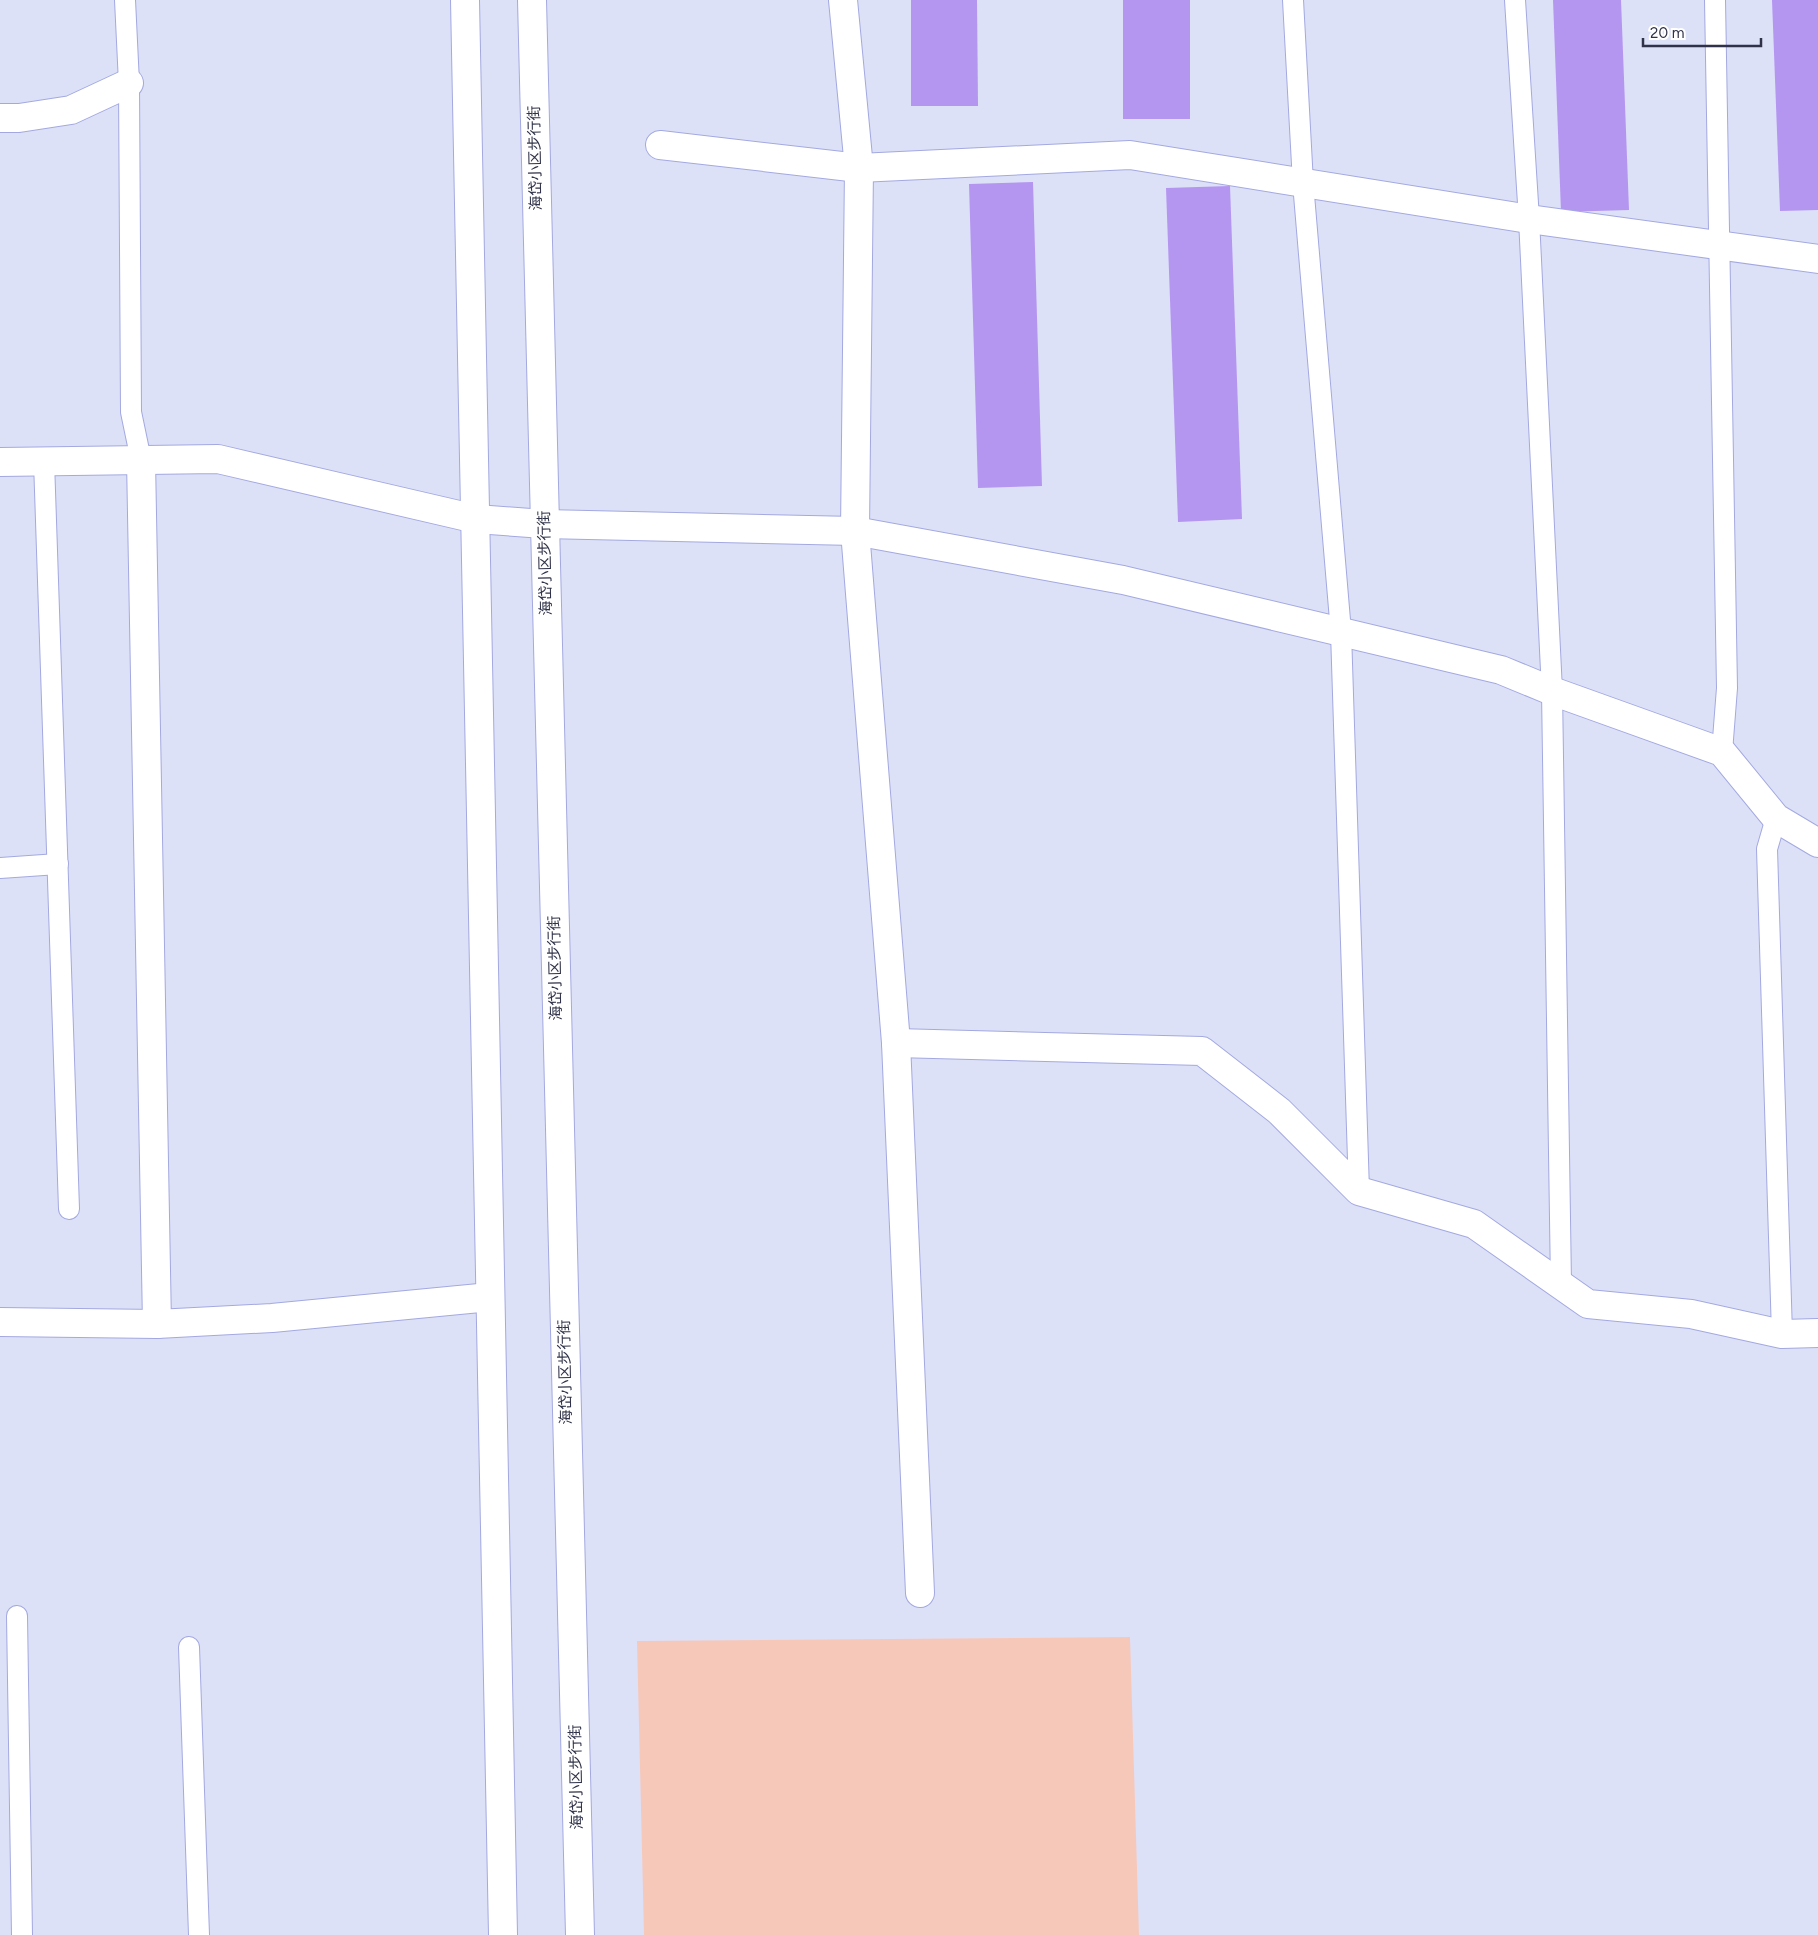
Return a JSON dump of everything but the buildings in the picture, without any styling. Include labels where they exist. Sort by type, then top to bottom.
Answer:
[{"type":"street","points":[[465,0],[503,1935]]},
{"type":"street","name":"海岱小区步行街","points":[[532,0],[580,1935]]},
{"type":"street","points":[[843,0],[859,168],[855,531],[896,1043],[920,1593]]},
{"type":"street","points":[[0,118],[19,118],[70,110],[129,83]]},
{"type":"street","points":[[660,145],[859,168],[1130,156],[1529,219],[1818,259]]},
{"type":"street","points":[[0,462],[218,459],[476,519],[544,524],[855,531],[1123,580],[1501,670],[1722,752],[1776,818],[1818,843]]},
{"type":"street","points":[[141,460],[157,1324]]},
{"type":"street","points":[[896,1043],[1202,1050],[1279,1111],[1360,1191],[1474,1224],[1588,1304],[1691,1314],[1782,1334],[1818,1334]]},
{"type":"street","points":[[0,1322],[157,1324],[272,1318],[490,1297]]},
{"type":"lane","points":[[125,0],[129,83],[131,412],[141,460]]},
{"type":"lane","points":[[1293,0],[1303,183],[1341,632],[1360,1191]]},
{"type":"lane","points":[[1515,0],[1529,219],[1552,690],[1561,1284]]},
{"type":"lane","points":[[1716,0],[1728,688],[1722,752]]},
{"type":"lane","points":[[44,462],[69,1209]]},
{"type":"lane","points":[[1776,818],[1767,849],[1782,1334]]},
{"type":"lane","points":[[0,868],[58,864]]},
{"type":"lane","points":[[17,1616],[22,1935]]},
{"type":"lane","points":[[189,1647],[199,1935]]},
{"type":"shaded area","points":[[1130,1637],[1139,1935],[644,1935],[637,1641]]}]
